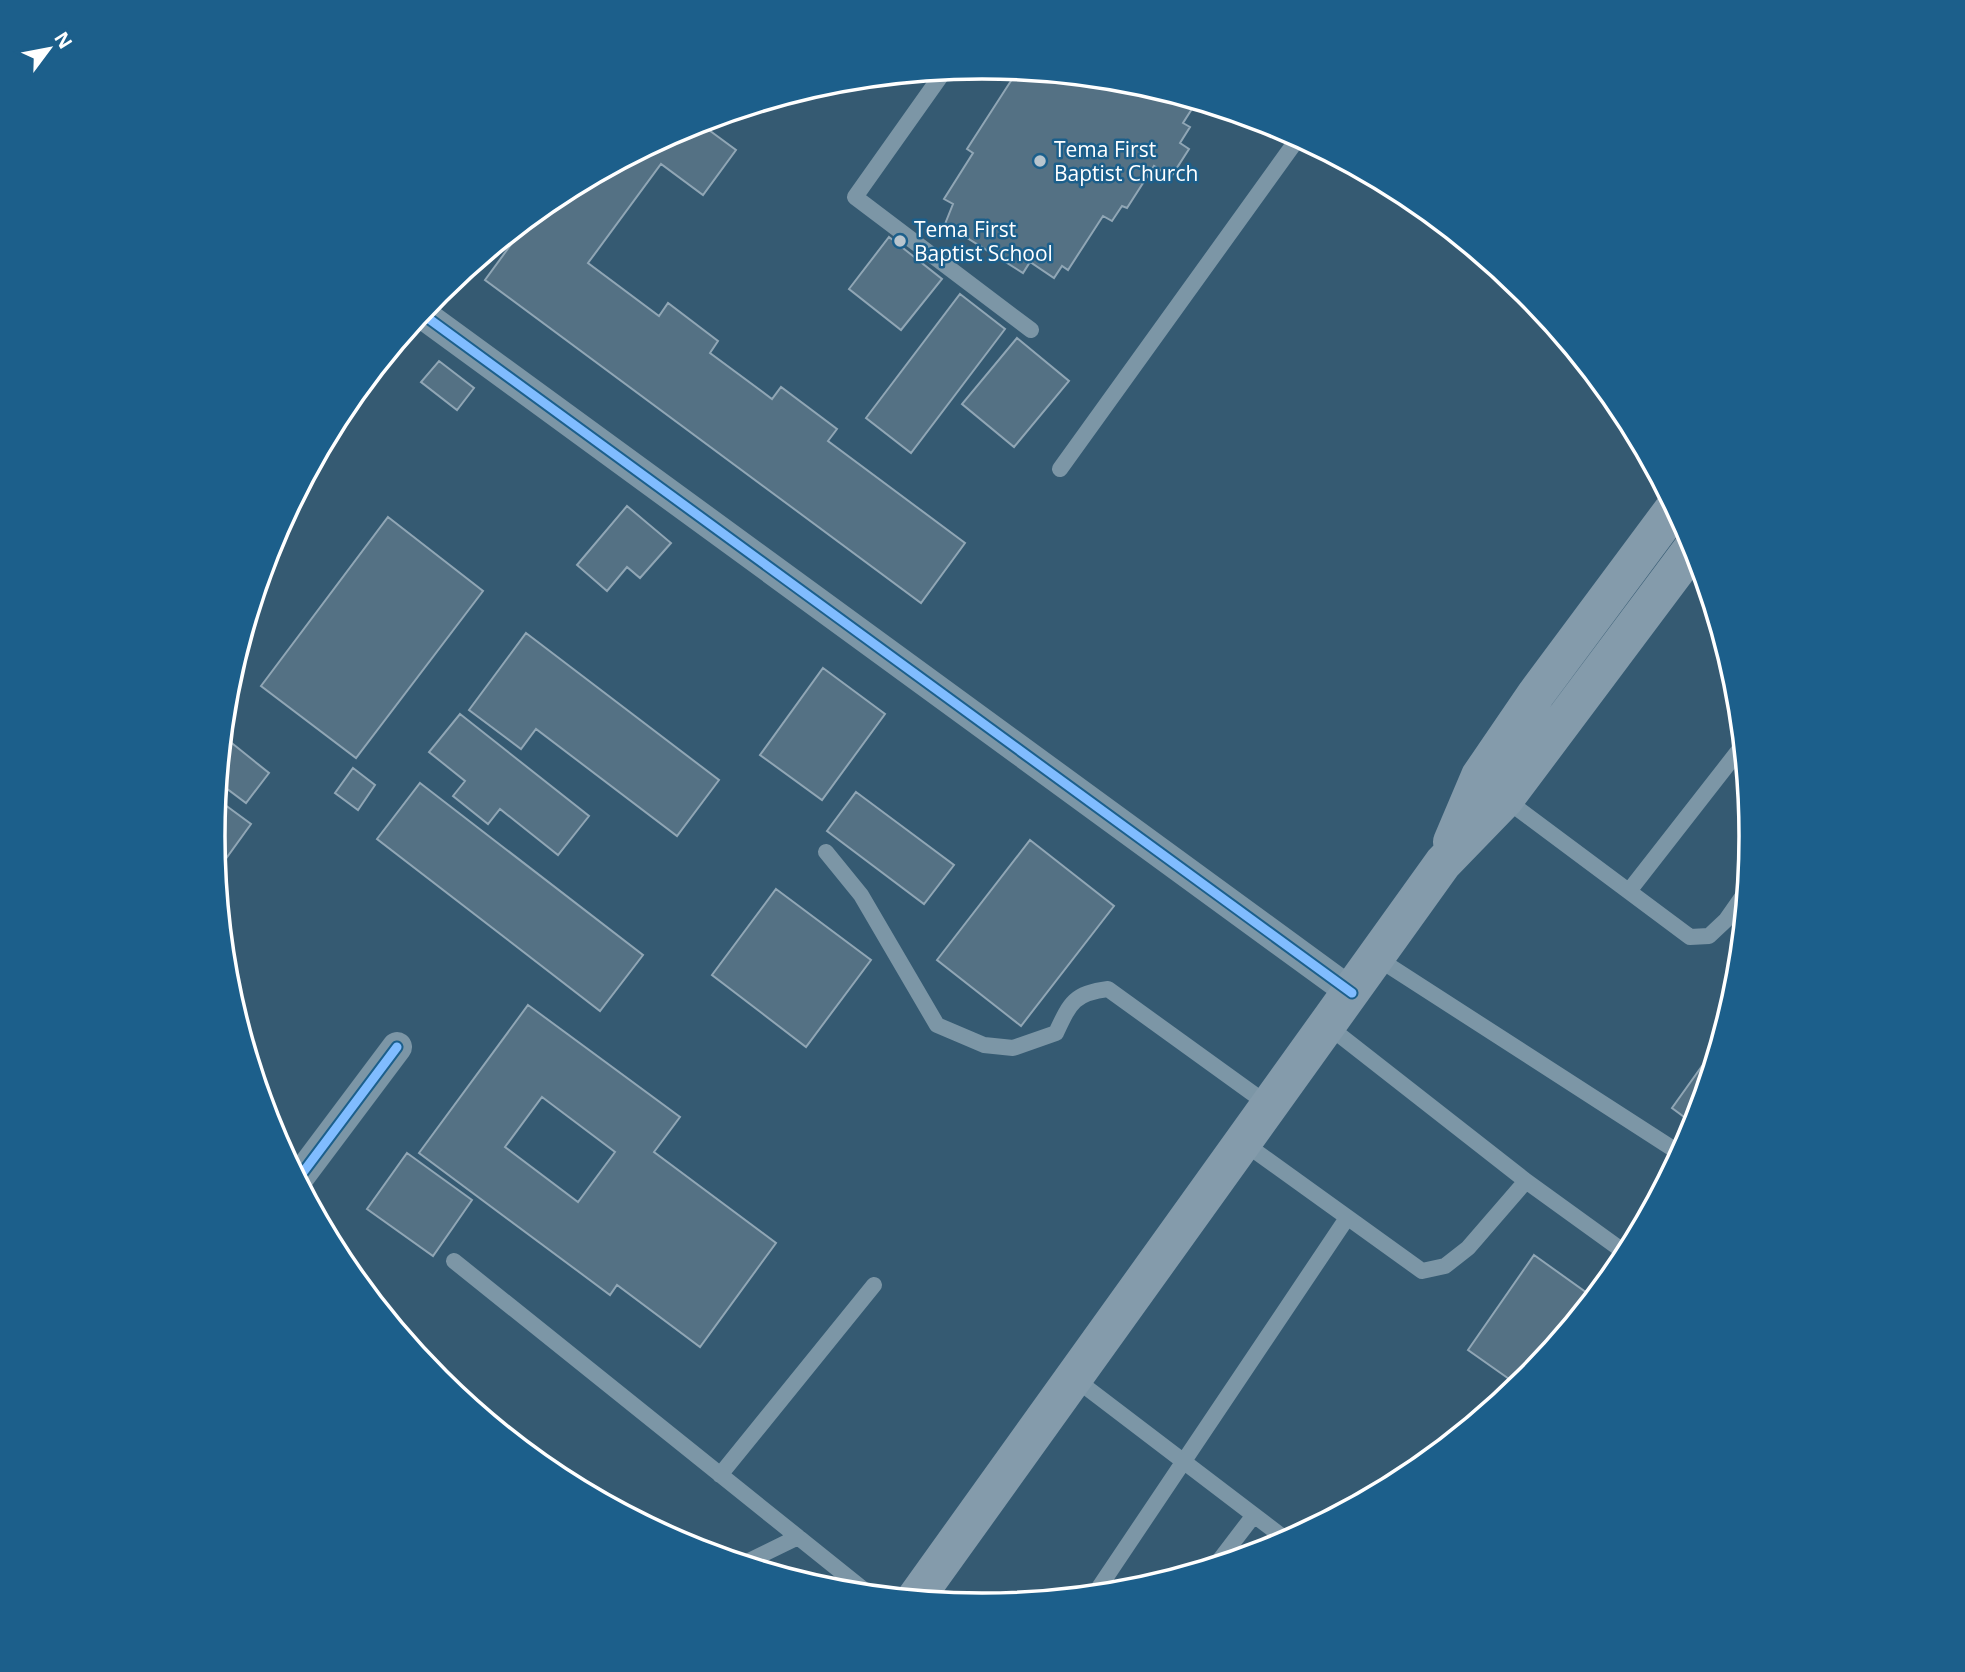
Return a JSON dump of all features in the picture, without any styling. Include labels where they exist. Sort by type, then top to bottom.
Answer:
[{"type":"main road","points":[[1492,788],[1536,694],[1669,516]]},
{"type":"main road","points":[[921,1591],[1377,958],[1492,788],[1686,556]]},
{"type":"street","points":[[430,319],[1352,993]]},
{"type":"street","points":[[303,1172],[397,1047]]},
{"type":"lane","points":[[938,80],[855,197],[1031,330]]},
{"type":"lane","points":[[1060,470],[1293,146]]},
{"type":"lane","points":[[1629,891],[1735,755]]},
{"type":"lane","points":[[1492,788],[1690,937],[1709,936],[1736,906]]},
{"type":"lane","points":[[826,852],[861,895],[937,1025],[984,1045],[1013,1048],[1055,1033],[1068,1006],[1085,992],[1108,989],[1270,1106]]},
{"type":"lane","points":[[1377,958],[1672,1148]]},
{"type":"lane","points":[[1328,1026],[1526,1181],[1618,1247]]},
{"type":"lane","points":[[1244,1143],[1422,1271],[1445,1266],[1468,1248],[1526,1181]]},
{"type":"lane","points":[[1102,1584],[1346,1218]]},
{"type":"lane","points":[[454,1261],[854,1582]]},
{"type":"lane","points":[[720,1475],[874,1285]]},
{"type":"lane","points":[[1074,1378],[1278,1533]]},
{"type":"lane","points":[[1225,1553],[1254,1516]]},
{"type":"lane","points":[[755,1558],[798,1537]]},
{"type":"building","points":[[1012,80],[1081,85],[1130,93],[1192,109],[1183,123],[1190,127],[1180,143],[1189,149],[1171,177],[1154,166],[1127,208],[1122,206],[1112,221],[1103,216],[1068,270],[1062,266],[1054,278],[1030,262],[1023,273],[945,224],[953,204],[944,199],[973,153],[967,149]]},
{"type":"building","points":[[709,130],[736,150],[703,195],[661,164],[588,263],[659,316],[668,303],[718,341],[710,353],[772,399],[781,387],[837,429],[828,441],[965,543],[921,603],[485,280],[512,243],[562,206],[648,157]]},
{"type":"building","points":[[889,237],[942,279],[901,330],[849,289]]},
{"type":"building","points":[[960,294],[1005,329],[911,453],[866,418]]},
{"type":"building","points":[[1017,338],[1069,381],[1014,447],[962,404]]},
{"type":"building","points":[[439,361],[474,388],[457,410],[421,382]]},
{"type":"building","points":[[627,506],[671,543],[640,578],[627,567],[607,591],[577,565]]},
{"type":"building","points":[[388,517],[483,591],[356,758],[261,686]]},
{"type":"building","points":[[526,633],[719,780],[677,836],[536,729],[521,749],[469,710]]},
{"type":"building","points":[[823,668],[885,714],[822,800],[760,755]]},
{"type":"building","points":[[460,714],[589,816],[558,855],[500,809],[488,824],[453,796],[465,781],[429,752]]},
{"type":"building","points":[[231,743],[269,773],[246,803],[227,789]]},
{"type":"building","points":[[353,768],[375,785],[358,810],[335,793]]},
{"type":"building","points":[[420,783],[643,955],[600,1011],[377,839]]},
{"type":"building","points":[[856,792],[954,865],[924,904],[827,831]]},
{"type":"building","points":[[226,806],[251,824],[226,859]]},
{"type":"building","points":[[1030,840],[1114,906],[1021,1026],[937,960]]},
{"type":"building","points":[[776,889],[871,960],[806,1047],[712,975]]},
{"type":"building","points":[[528,1005],[680,1117],[654,1152],[776,1243],[700,1347],[617,1285],[610,1295],[419,1153]],"holes":[[[542,1097],[615,1152],[578,1202],[505,1147]]]},
{"type":"building","points":[[1705,1062],[1685,1118],[1672,1108]]},
{"type":"building","points":[[407,1153],[472,1200],[433,1256],[367,1209]]},
{"type":"building","points":[[1534,1255],[1586,1292],[1552,1335],[1509,1379],[1468,1350]]},
{"type":"cycle path","points":[[430,319],[1352,993]]},
{"type":"cycle path","points":[[303,1172],[397,1047]]},
{"type":"place","name":"Tema First Baptist Church","points":[[1040,161]]},
{"type":"place","name":"Tema First Baptist School","points":[[900,241]]}]
